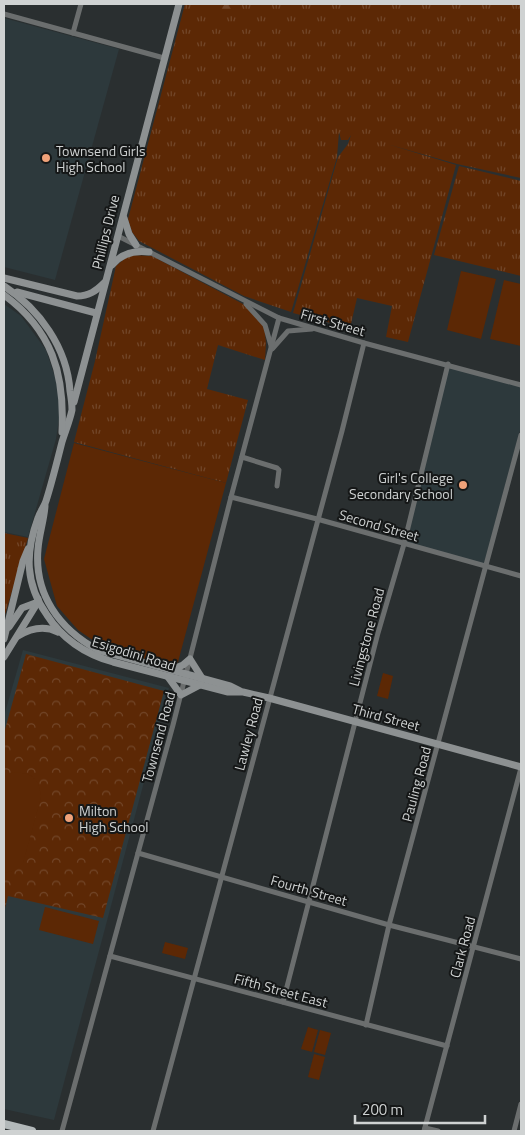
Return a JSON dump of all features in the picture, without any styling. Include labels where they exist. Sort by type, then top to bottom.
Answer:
[{"type":"highway","points":[[4,1124],[32,1131]]},
{"type":"main road","name":"Phillips Drive","points":[[72,409],[179,4]]},
{"type":"main road","points":[[123,215],[129,234],[136,245]]},
{"type":"main road","points":[[110,267],[117,258],[126,254],[137,251],[149,252]]},
{"type":"main road","points":[[4,278],[47,290],[83,296],[98,289],[105,281]]},
{"type":"main road","name":"Esigodini Road","points":[[4,288],[12,291],[32,309],[49,330],[68,372],[72,409],[45,502],[38,517],[30,544],[29,571],[33,592],[52,624],[72,643],[94,656],[185,678]]},
{"type":"main road","points":[[12,291],[96,313]]},
{"type":"main road","name":"Esigodini Road","points":[[4,295],[18,305],[39,328],[56,362],[63,399],[61,445]]},
{"type":"main road","name":"Esigodini Road","points":[[45,502],[37,560],[45,596],[58,617],[70,631],[98,650],[170,674]]},
{"type":"main road","points":[[5,636],[23,562],[30,544]]},
{"type":"main road","points":[[4,657],[38,602],[35,573],[37,560]]},
{"type":"main road","points":[[5,636],[22,608],[38,602]]},
{"type":"main road","points":[[38,602],[61,627],[70,631]]},
{"type":"main road","points":[[16,637],[24,632],[41,628],[51,629],[62,634]]},
{"type":"main road","points":[[190,659],[201,682],[181,695],[170,674],[190,659]]},
{"type":"main road","name":"Third Street","points":[[185,678],[228,692],[243,692],[269,698],[521,768]]},
{"type":"street","points":[[73,33],[81,4]]},
{"type":"street","points":[[4,14],[164,58]]},
{"type":"street","name":"First Street","points":[[118,236],[279,318],[364,343],[521,384]]},
{"type":"street","points":[[243,301],[262,321],[272,350]]},
{"type":"street","name":"Townsend Road","points":[[62,1131],[181,695],[279,318]]},
{"type":"street","points":[[272,350],[288,331],[317,329]]},
{"type":"street","name":"Lawley Road","points":[[153,1131],[342,431],[364,343]]},
{"type":"street","name":"Livingstone Road","points":[[283,1002],[390,590],[404,544],[448,364]]},
{"type":"street","name":"Pauling Road","points":[[366,1025],[389,925],[521,435]]},
{"type":"street","points":[[242,457],[277,468],[279,470],[277,486]]},
{"type":"street","name":"Second Street","points":[[231,497],[521,576]]},
{"type":"street","name":"Clark Road","points":[[425,1130],[521,768]]},
{"type":"street","name":"Fourth Street","points":[[138,853],[389,925],[521,959]]},
{"type":"street","name":"Fifth Street East","points":[[110,956],[447,1046]]},
{"type":"street","points":[[514,1131],[521,1104]]},
{"type":"street","points":[[425,1130],[438,1131]]},
{"type":"shaded area","name":"Townsend Girls High School","points":[[4,18],[119,49],[55,280],[4,267]]},
{"type":"shaded area","points":[[4,304],[21,316],[46,350],[59,389],[60,413],[56,439],[28,537],[4,532]]},
{"type":"shaded area","name":"Girl's College Secondary School","points":[[449,366],[521,387],[521,427],[484,564],[406,543]]},
{"type":"shaded area","name":"Milton High School","points":[[23,650],[169,688],[54,1120],[4,1109],[4,716]]},
{"type":"green space","points":[[185,4],[521,4],[521,178],[457,164],[387,144],[456,165],[408,342],[386,337],[392,306],[357,298],[350,328],[293,313],[338,157],[348,144],[351,135],[348,140],[341,140],[339,132],[337,157],[291,312],[244,296],[139,241],[132,232],[128,219]]},
{"type":"green space","points":[[203,4],[239,4],[229,17],[216,16]]},
{"type":"green space","points":[[459,166],[521,181],[521,276],[434,255]]},
{"type":"green space","points":[[129,255],[152,256],[243,304],[264,325],[265,360],[218,345],[207,389],[248,400],[226,483],[74,442],[95,361],[116,266]]},
{"type":"green space","points":[[461,271],[496,279],[481,339],[447,330]]},
{"type":"green space","points":[[504,280],[521,284],[521,346],[490,339]]},
{"type":"green space","points":[[74,443],[226,483],[178,662],[172,667],[100,645],[78,630],[57,606],[44,559]]},
{"type":"green space","points":[[4,533],[28,538],[4,618]]},
{"type":"green space","name":"Milton High School","points":[[26,654],[164,691],[103,918],[8,896],[4,912],[4,733]]},
{"type":"green space","points":[[383,673],[393,676],[388,699],[377,696]]},
{"type":"green space","points":[[12,773],[26,774],[35,779],[38,783],[40,801],[23,863],[16,870],[4,873],[4,777]]},
{"type":"green space","points":[[45,907],[99,921],[93,944],[39,930]]},
{"type":"green space","points":[[165,942],[188,948],[185,959],[162,953]]},
{"type":"green space","points":[[308,1027],[318,1030],[312,1052],[301,1049]]},
{"type":"green space","points":[[320,1030],[331,1033],[325,1055],[314,1052]]},
{"type":"green space","points":[[314,1054],[325,1057],[319,1080],[308,1077]]},
{"type":"place","name":"Townsend Girls High School","points":[[46,158]]},
{"type":"place","name":"Girl's College Secondary School","points":[[463,485]]},
{"type":"place","name":"Milton High School","points":[[69,818]]}]
